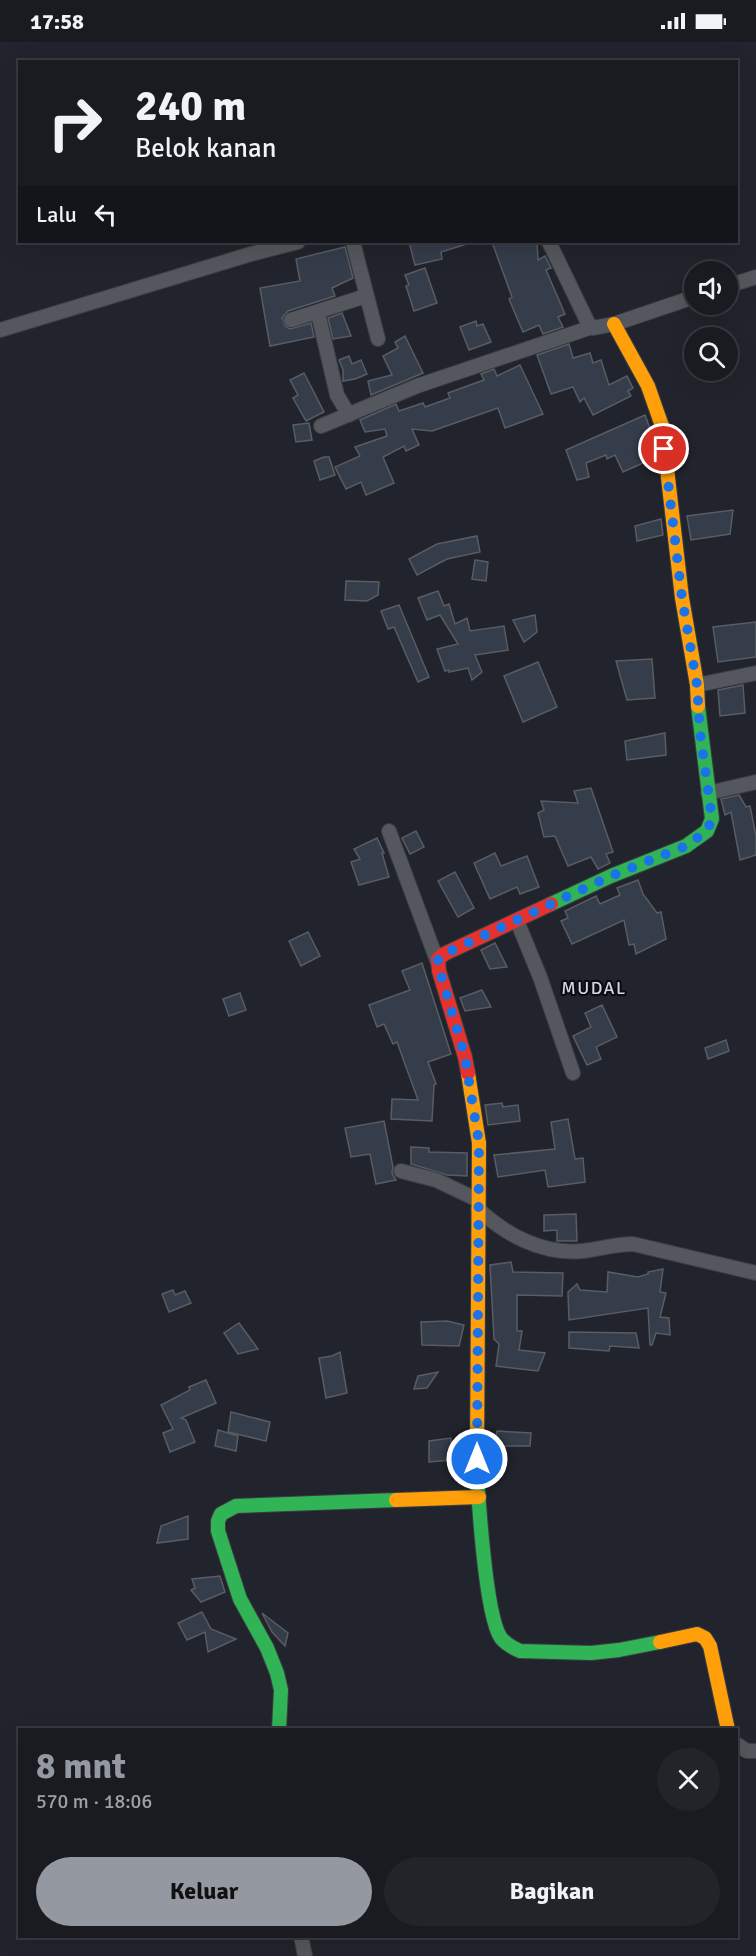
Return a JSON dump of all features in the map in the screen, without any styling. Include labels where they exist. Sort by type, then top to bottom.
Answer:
[{"type":"street","points":[[0,330],[294,243]]},
{"type":"street","points":[[353,243],[378,339]]},
{"type":"street","points":[[549,243],[588,323],[596,329],[684,300]]},
{"type":"street","points":[[738,283],[756,277]]},
{"type":"street","points":[[291,320],[366,297]]},
{"type":"street","points":[[318,313],[337,395],[349,415]]},
{"type":"street","points":[[438,963],[439,957],[444,954],[611,876],[686,846],[708,829],[712,819],[700,732],[697,685],[681,586],[662,426],[654,399],[642,372],[614,324]]},
{"type":"street","points":[[321,426],[417,386],[592,327]]},
{"type":"street","points":[[697,685],[756,673]]},
{"type":"street","points":[[708,793],[756,782]]},
{"type":"street","points":[[389,831],[438,963],[465,1057],[479,1143],[477,1459],[492,1619],[501,1638],[520,1651],[591,1653],[619,1650],[693,1634],[702,1635],[710,1646],[728,1728]]},
{"type":"street","points":[[517,921],[540,977],[573,1073]]},
{"type":"street","points":[[401,1171],[436,1180],[478,1205],[503,1230],[536,1246],[581,1251],[633,1244],[756,1273]]},
{"type":"street","points":[[279,1728],[280,1690],[277,1672],[237,1590],[218,1531],[217,1524],[220,1514],[236,1506],[479,1497]]},
{"type":"street","points":[[738,1745],[747,1751],[756,1751]]},
{"type":"street","points":[[301,1938],[305,1956]]},
{"type":"building","points":[[409,243],[467,243],[441,252],[442,259],[415,265]]},
{"type":"building","points":[[492,243],[537,243],[538,260],[545,256],[551,268],[546,270],[565,314],[558,317],[563,327],[543,334],[539,325],[523,332],[509,299],[512,297]]},
{"type":"building","points":[[345,247],[353,278],[332,288],[335,296],[288,311],[282,318],[285,326],[290,329],[311,323],[314,337],[270,346],[260,288],[300,281],[296,259]]},
{"type":"building","points":[[425,268],[437,303],[414,311],[405,275]]},
{"type":"building","points":[[342,313],[351,336],[333,339],[328,318]]},
{"type":"building","points":[[476,321],[477,326],[483,324],[491,342],[469,350],[460,327]]},
{"type":"building","points":[[405,336],[423,373],[371,395],[368,381],[392,375],[383,356],[398,348],[395,342]]},
{"type":"building","points":[[569,344],[573,358],[590,353],[593,363],[601,360],[609,385],[627,376],[633,388],[628,391],[631,396],[593,415],[584,398],[580,402],[573,387],[551,394],[537,355]]},
{"type":"building","points":[[349,356],[352,364],[361,360],[367,374],[343,381],[343,370],[339,360]]},
{"type":"building","points":[[520,365],[543,414],[505,428],[498,408],[432,431],[412,429],[419,445],[406,451],[404,446],[383,457],[394,483],[366,495],[361,482],[346,489],[335,467],[360,456],[355,447],[387,436],[385,429],[365,432],[360,420],[396,404],[399,411],[423,403],[425,407],[450,398],[448,393],[484,380],[481,374],[494,369],[497,376]]},
{"type":"building","points":[[304,373],[324,412],[306,421],[293,398],[298,395],[290,380]]},
{"type":"building","points":[[645,415],[651,431],[646,433],[654,458],[623,472],[615,455],[607,459],[606,455],[586,463],[589,477],[577,480],[566,450]]},
{"type":"building","points":[[309,423],[312,440],[296,442],[293,425]]},
{"type":"building","points":[[329,457],[335,475],[320,480],[314,461]]},
{"type":"building","points":[[733,510],[730,534],[691,540],[687,516]]},
{"type":"building","points":[[661,519],[663,535],[637,541],[635,526]]},
{"type":"building","points":[[477,536],[480,552],[447,559],[417,575],[409,559],[437,544]]},
{"type":"building","points":[[475,560],[488,562],[486,581],[472,579]]},
{"type":"building","points":[[346,581],[379,582],[378,595],[367,601],[345,600]]},
{"type":"building","points":[[438,591],[444,606],[449,604],[455,624],[467,618],[470,631],[504,626],[508,650],[475,655],[482,672],[472,680],[468,668],[445,671],[437,649],[458,644],[440,615],[427,620],[418,598]]},
{"type":"building","points":[[399,605],[429,677],[418,682],[394,627],[388,629],[381,611]]},
{"type":"building","points":[[535,615],[537,632],[524,642],[513,620]]},
{"type":"building","points":[[756,622],[756,657],[718,662],[713,627]]},
{"type":"building","points":[[652,659],[655,698],[627,700],[616,661]]},
{"type":"building","points":[[538,662],[557,707],[523,722],[504,676]]},
{"type":"building","points":[[743,685],[745,713],[720,716],[718,690]]},
{"type":"building","points":[[665,733],[666,755],[627,760],[625,741]]},
{"type":"building","points":[[591,788],[613,852],[606,854],[610,863],[598,869],[591,857],[568,866],[555,836],[544,837],[538,813],[544,810],[541,801],[578,803],[574,791]]},
{"type":"building","points":[[739,795],[746,807],[750,806],[756,836],[756,855],[740,860],[731,812],[725,815],[721,799]]},
{"type":"building","points":[[416,831],[424,847],[410,854],[402,838]]},
{"type":"building","points":[[377,838],[384,853],[382,853],[389,877],[359,885],[351,862],[360,859],[354,849]]},
{"type":"building","points":[[495,853],[501,866],[527,856],[539,887],[520,894],[517,887],[490,899],[474,863]]},
{"type":"building","points":[[455,872],[474,908],[458,917],[438,881]]},
{"type":"building","points":[[638,880],[643,894],[657,913],[661,912],[666,939],[636,954],[634,944],[629,945],[624,920],[572,944],[561,921],[568,918],[565,911],[596,896],[600,904],[620,895],[617,888]]},
{"type":"building","points":[[308,932],[320,956],[301,966],[289,941]]},
{"type":"building","points":[[495,943],[507,967],[490,969],[481,950]]},
{"type":"building","points":[[422,963],[451,1054],[428,1062],[436,1084],[434,1085],[432,1121],[391,1119],[392,1099],[418,1100],[397,1042],[393,1044],[384,1024],[377,1027],[369,1005],[410,990],[402,971]]},
{"type":"building","points":[[482,990],[491,1007],[465,1011],[460,998]]},
{"type":"building","points":[[240,993],[246,1010],[229,1016],[223,999]]},
{"type":"building","points":[[602,1005],[617,1037],[596,1047],[601,1059],[587,1065],[573,1036],[591,1027],[585,1013]]},
{"type":"building","points":[[726,1040],[729,1051],[708,1059],[705,1048]]},
{"type":"building","points":[[502,1103],[503,1107],[518,1105],[520,1121],[488,1125],[485,1105]]},
{"type":"building","points":[[568,1119],[575,1159],[583,1158],[585,1182],[548,1187],[545,1170],[498,1177],[494,1155],[555,1149],[551,1122]]},
{"type":"building","points":[[384,1121],[393,1167],[392,1173],[396,1180],[376,1184],[370,1154],[351,1157],[345,1128]]},
{"type":"building","points":[[411,1147],[429,1148],[429,1152],[467,1153],[467,1176],[447,1175],[411,1164]]},
{"type":"building","points":[[576,1214],[577,1241],[557,1241],[557,1230],[544,1231],[544,1215]]},
{"type":"building","points":[[511,1262],[513,1272],[563,1273],[562,1296],[517,1295],[517,1331],[522,1331],[519,1350],[545,1353],[538,1371],[496,1366],[499,1344],[494,1339],[490,1265]]},
{"type":"building","points":[[663,1269],[660,1292],[666,1293],[660,1317],[669,1318],[670,1335],[656,1333],[652,1345],[650,1345],[648,1308],[569,1320],[568,1292],[577,1284],[580,1290],[607,1292],[608,1272],[638,1277]]},
{"type":"building","points":[[173,1290],[175,1295],[185,1291],[191,1303],[169,1312],[162,1294]]},
{"type":"building","points":[[447,1321],[464,1325],[459,1346],[422,1345],[421,1322]]},
{"type":"building","points":[[239,1323],[258,1349],[238,1354],[224,1333]]},
{"type":"building","points":[[569,1332],[636,1333],[639,1348],[610,1346],[609,1351],[569,1348]]},
{"type":"building","points":[[340,1352],[347,1393],[326,1398],[319,1358]]},
{"type":"building","points":[[438,1372],[427,1388],[414,1389],[418,1376]]},
{"type":"building","points":[[206,1380],[216,1403],[181,1418],[186,1420],[195,1442],[170,1452],[163,1433],[173,1429],[161,1405],[190,1390],[189,1387]]},
{"type":"building","points":[[231,1412],[270,1422],[266,1441],[228,1432]]},
{"type":"building","points":[[218,1430],[238,1436],[236,1451],[215,1446]]},
{"type":"building","points":[[497,1431],[531,1433],[530,1446],[495,1446]]},
{"type":"building","points":[[451,1438],[452,1460],[429,1462],[429,1441]]},
{"type":"building","points":[[188,1516],[188,1539],[157,1543],[161,1526]]},
{"type":"building","points":[[220,1576],[225,1592],[201,1602],[191,1590],[195,1588],[192,1579]]},
{"type":"building","points":[[202,1612],[211,1629],[236,1639],[208,1652],[205,1632],[187,1640],[178,1623]]},
{"type":"building","points":[[262,1613],[288,1633],[285,1646],[272,1632]]},
{"type":"traffic: fast","points":[[551,904],[611,876],[686,846],[707,831],[712,819],[698,706]]},
{"type":"traffic: fast","points":[[477,1454],[478,1493],[486,1579],[495,1625],[501,1638],[520,1651],[591,1653],[660,1642]]},
{"type":"traffic: fast","points":[[279,1728],[281,1690],[277,1673],[267,1648],[240,1599],[218,1531],[221,1514],[236,1506],[396,1500]]},
{"type":"traffic: slow","points":[[614,324],[648,386],[662,426],[682,598],[697,685],[698,706]]},
{"type":"traffic: slow","points":[[468,1073],[479,1143],[477,1454]]},
{"type":"traffic: slow","points":[[396,1500],[479,1497]]},
{"type":"traffic: slow","points":[[660,1642],[697,1634],[705,1638],[710,1646],[728,1728]]},
{"type":"traffic: jam","points":[[468,1073],[439,971],[438,959],[444,954],[551,904]]},
{"type":"district","name":"MUDAL","points":[[594,988]]},
{"type":"route","points":[[477,1459],[479,1143],[465,1057],[438,959],[444,954],[611,876],[686,846],[700,837],[711,825],[697,685],[682,598],[664,449]]}]
